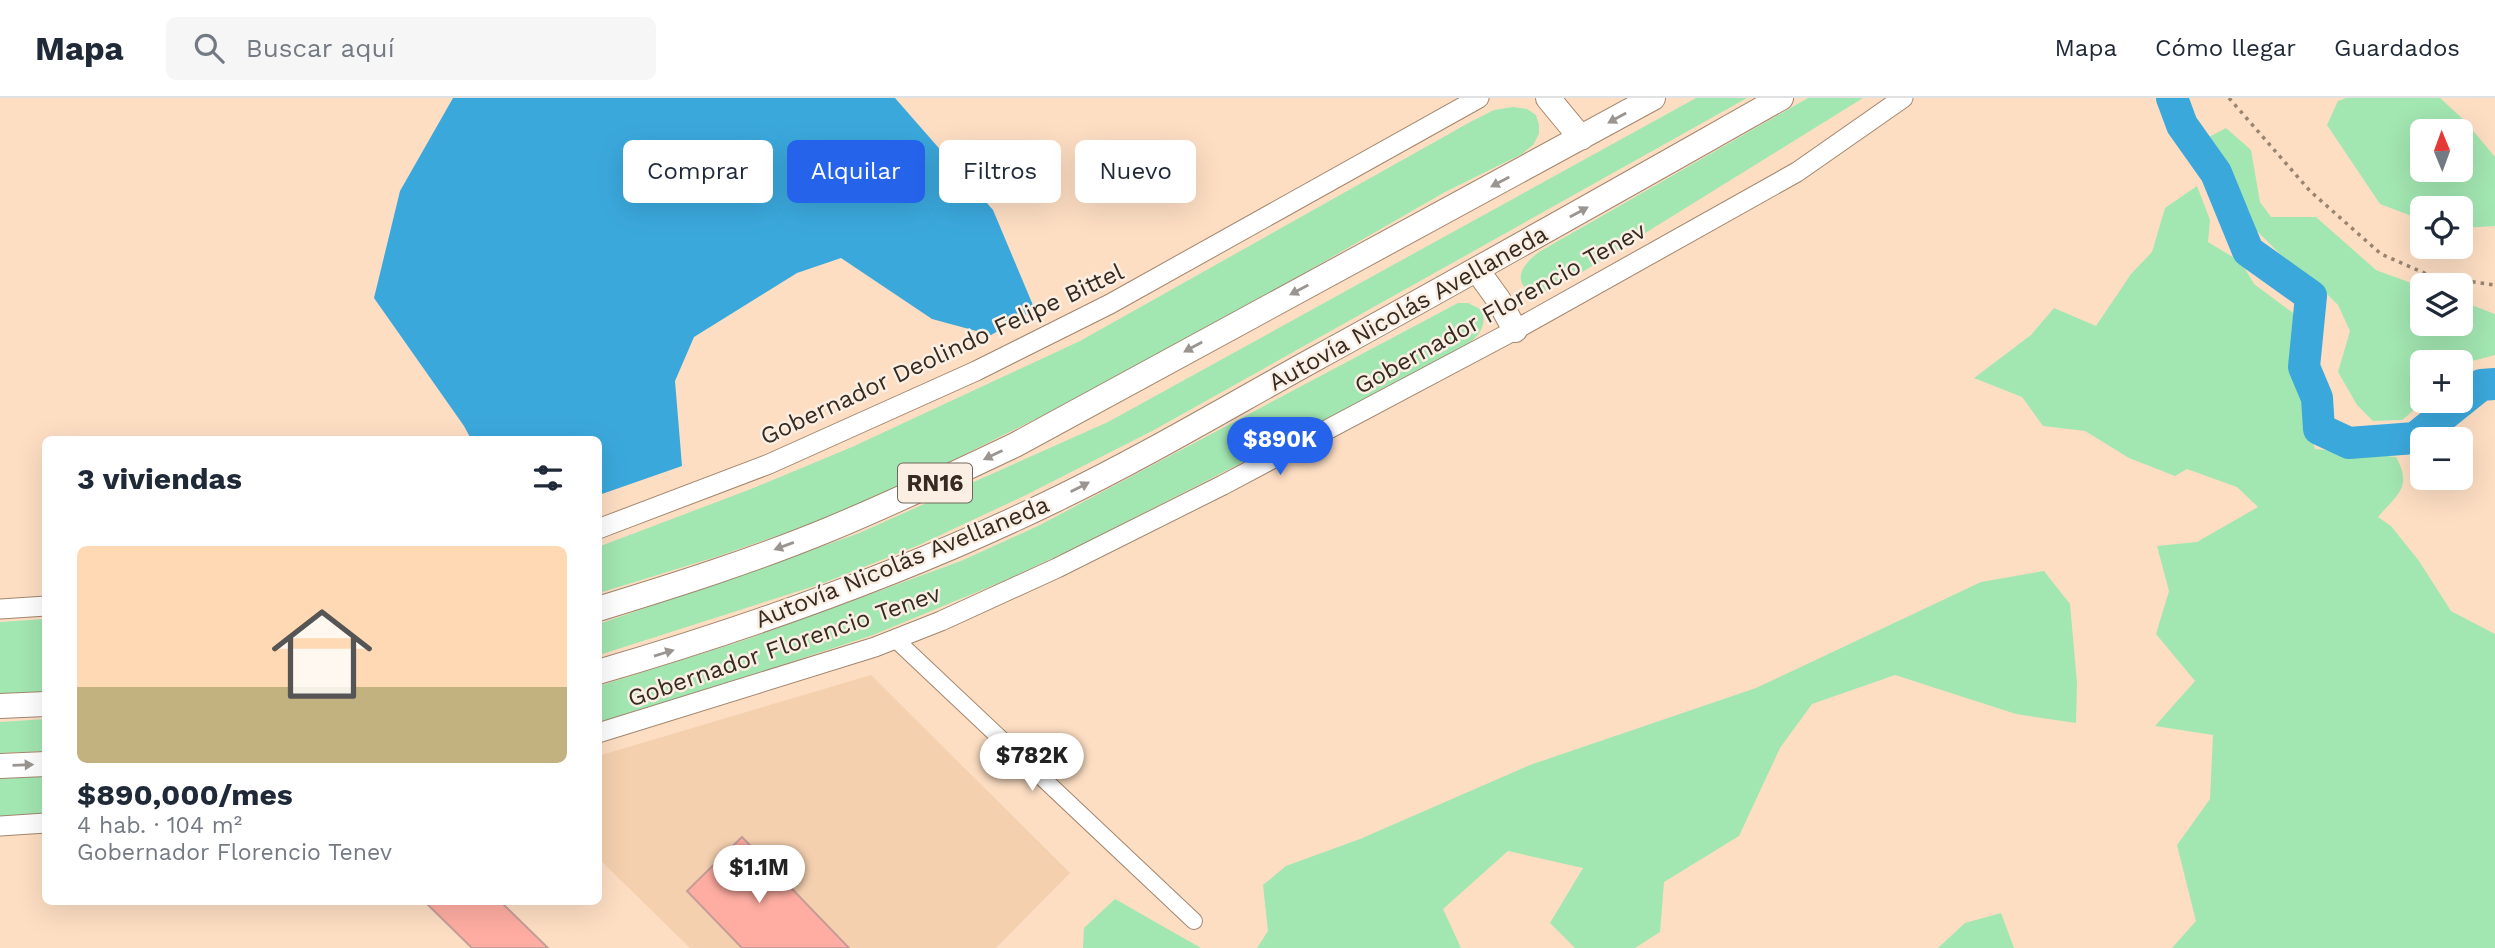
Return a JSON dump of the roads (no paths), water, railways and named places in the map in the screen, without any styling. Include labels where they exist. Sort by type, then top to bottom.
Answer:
[{"type":"highway","points":[[1548,98],[1581,138]]},
{"type":"highway","name":"RN16","points":[[602,608],[661,590],[828,530],[991,456],[1653,98]]},
{"type":"highway","name":"Autovía Nicolás Avellaneda","points":[[602,671],[674,650],[813,603],[1016,518],[1138,457],[1781,98]]},
{"type":"highway","points":[[1477,270],[1498,299],[1515,330]]},
{"type":"highway","points":[[0,706],[42,704]]},
{"type":"highway","points":[[0,766],[42,764]]},
{"type":"street","name":"Gobernador Deolindo Felipe Bittel","points":[[602,527],[769,464],[975,371],[1110,304],[1479,98]]},
{"type":"street","name":"Gobernador Florencio Tenev","points":[[602,732],[895,639],[1002,594],[1109,542],[1515,330],[1797,172],[1903,98]]},
{"type":"street","points":[[0,609],[42,606]]},
{"type":"street","points":[[895,639],[1194,920]]},
{"type":"street","points":[[0,826],[42,824]]},
{"type":"water","points":[[453,98],[895,98],[939,148],[939,203],[987,203],[993,210],[1035,310],[991,335],[932,319],[841,258],[797,273],[694,337],[675,381],[682,466],[602,494],[602,436],[469,436],[374,298],[400,191]]},
{"type":"waterway","points":[[2172,98],[2182,125],[2216,173],[2248,251],[2311,296],[2304,367],[2317,398],[2319,429],[2349,443],[2415,438],[2481,385],[2495,384]]}]
